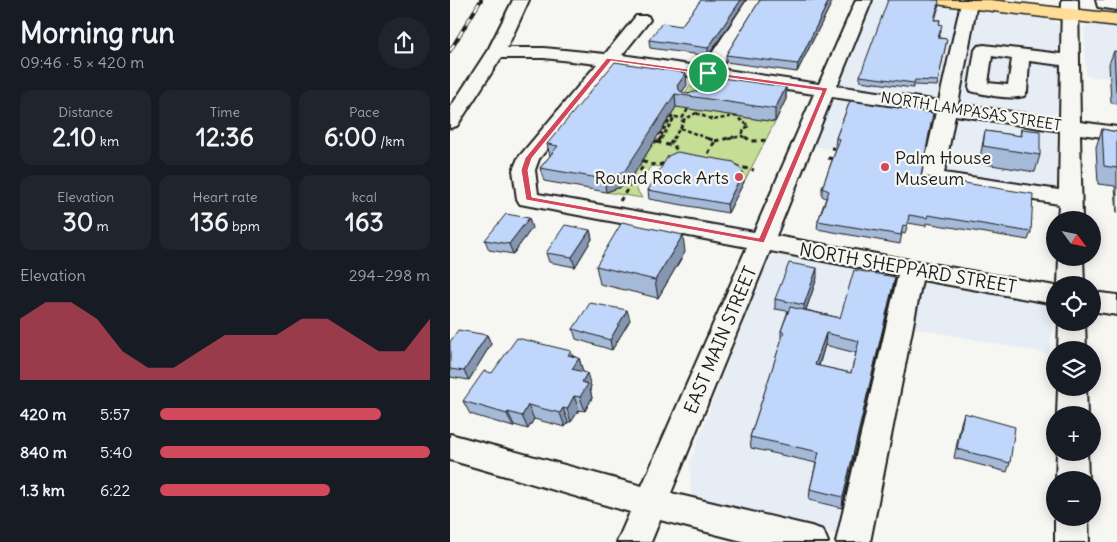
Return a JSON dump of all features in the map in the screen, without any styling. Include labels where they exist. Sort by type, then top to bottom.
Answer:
[{"type":"main road","points":[[943,0],[1070,8],[1117,20]]},
{"type":"street","points":[[450,122],[495,53],[512,22],[521,0]]},
{"type":"street","points":[[694,108],[708,73],[755,0]]},
{"type":"street","name":"EAST MAIN STREET","points":[[634,542],[864,0]]},
{"type":"street","points":[[1104,0],[1104,4],[1117,5]]},
{"type":"street","points":[[969,3],[933,175],[1070,210],[1070,8]]},
{"type":"street","points":[[609,60],[642,20]]},
{"type":"street","points":[[962,32],[973,34],[980,38],[1070,55]]},
{"type":"street","name":"NORTH LAMPASAS STREET","points":[[495,53],[544,53],[609,60],[826,89],[1117,133]]},
{"type":"street","points":[[1021,55],[1070,55]]},
{"type":"street","name":"NORTH SHEPPARD STREET","points":[[609,60],[529,158],[524,170],[528,198],[761,242],[1046,292]]},
{"type":"street","points":[[853,542],[912,269]]},
{"type":"street","points":[[1101,303],[1117,306]]},
{"type":"street","points":[[450,447],[650,503],[811,542]]},
{"type":"street","points":[[1072,526],[1072,542]]},
{"type":"path","points":[[670,144],[684,122],[682,119],[694,99],[694,108],[682,119]]},
{"type":"path","points":[[694,108],[713,120],[735,116],[749,126],[744,129],[742,136]]},
{"type":"path","points":[[658,142],[675,117],[682,119]]},
{"type":"path","points":[[680,128],[715,141],[742,136],[752,141],[768,140]]},
{"type":"path","points":[[704,161],[715,141]]},
{"type":"path","points":[[658,142],[670,144],[675,147],[677,152],[671,161],[656,165],[645,163],[638,154],[641,148],[658,142]]},
{"type":"path","points":[[634,147],[641,148]]},
{"type":"path","points":[[831,148],[844,150]]},
{"type":"path","points":[[630,152],[638,154]]},
{"type":"path","points":[[828,158],[841,160]]},
{"type":"path","points":[[694,160],[712,163]]},
{"type":"path","points":[[640,171],[645,163]]},
{"type":"path","points":[[729,166],[754,170]]},
{"type":"path","points":[[621,199],[633,180]]},
{"type":"shaded area","points":[[876,0],[1052,20],[1059,25],[1060,35],[1058,112],[1052,117],[1041,118],[837,87],[869,5]]},
{"type":"shaded area","points":[[1097,25],[1117,27],[1117,79],[1086,76],[1084,27]]},
{"type":"shaded area","points":[[843,97],[942,112],[929,163],[812,146],[828,107]]},
{"type":"shaded area","points":[[954,114],[1050,129],[1057,133],[1058,191],[949,175],[942,171]]},
{"type":"shaded area","points":[[782,253],[1046,303],[1046,331],[1052,331],[1051,341],[1046,341],[1046,353],[895,324],[850,538],[691,496],[690,462],[767,258]]},
{"type":"green space","points":[[690,85],[705,87],[692,109],[775,122],[744,182],[735,171],[651,166],[636,188],[642,198],[606,192],[621,187],[644,144],[660,139],[659,133]]},
{"type":"building","points":[[701,0],[741,0],[708,48],[649,40],[662,23],[681,26]]},
{"type":"building","points":[[760,0],[829,0],[798,64],[726,55]]},
{"type":"building","points":[[888,0],[939,1],[934,20],[940,20],[939,24],[942,25],[938,38],[947,39],[938,81],[915,80],[914,83],[860,76]]},
{"type":"building","points":[[1114,51],[1117,52],[1117,91],[1116,91]]},
{"type":"building","points":[[615,62],[686,73],[677,86],[680,91],[688,94],[697,91],[707,76],[786,87],[775,109],[675,94],[624,172],[604,179],[540,168],[558,146],[547,144]]},
{"type":"building","points":[[850,101],[933,113],[921,176],[1033,194],[1031,232],[928,215],[927,218],[909,215],[907,226],[903,225],[901,235],[818,221],[829,191],[822,188],[840,139],[836,138]]},
{"type":"building","points":[[1021,129],[1040,131],[1040,155],[983,146],[985,131],[1022,136]]},
{"type":"building","points":[[1102,129],[1117,132],[1117,168],[1104,166]]},
{"type":"building","points":[[677,152],[734,162],[743,172],[727,204],[648,190],[668,156]]},
{"type":"building","points":[[506,214],[529,218],[509,244],[485,240]]},
{"type":"building","points":[[622,222],[683,235],[655,280],[596,266]]},
{"type":"building","points":[[565,225],[590,230],[572,257],[546,253]]},
{"type":"building","points":[[789,263],[817,268],[804,305],[775,299]]},
{"type":"building","points":[[854,270],[895,277],[843,497],[810,489],[819,452],[750,437],[784,332],[781,331],[790,307],[840,318]],"holes":[[[826,333],[859,341],[851,373],[815,365]]]},
{"type":"building","points":[[590,303],[627,310],[610,340],[573,329]]},
{"type":"building","points":[[458,330],[487,335],[464,371],[450,369],[450,342]]},
{"type":"building","points":[[517,338],[571,351],[568,355],[579,358],[572,369],[587,373],[582,382],[588,384],[580,397],[574,396],[567,409],[563,408],[560,413],[528,405],[522,416],[508,412],[507,414],[463,401],[484,371],[492,373]]},
{"type":"building","points":[[964,413],[1015,427],[1010,463],[957,449]]},
{"type":"railway","points":[[450,51],[481,0]]},
{"type":"place","name":"Palm House Museum","points":[[885,167]]},
{"type":"place","name":"Round Rock Arts","points":[[739,177]]},
{"type":"route","points":[[609,60],[625,60],[708,73],[826,89],[761,242],[528,198],[524,170],[529,158],[609,60]]}]
